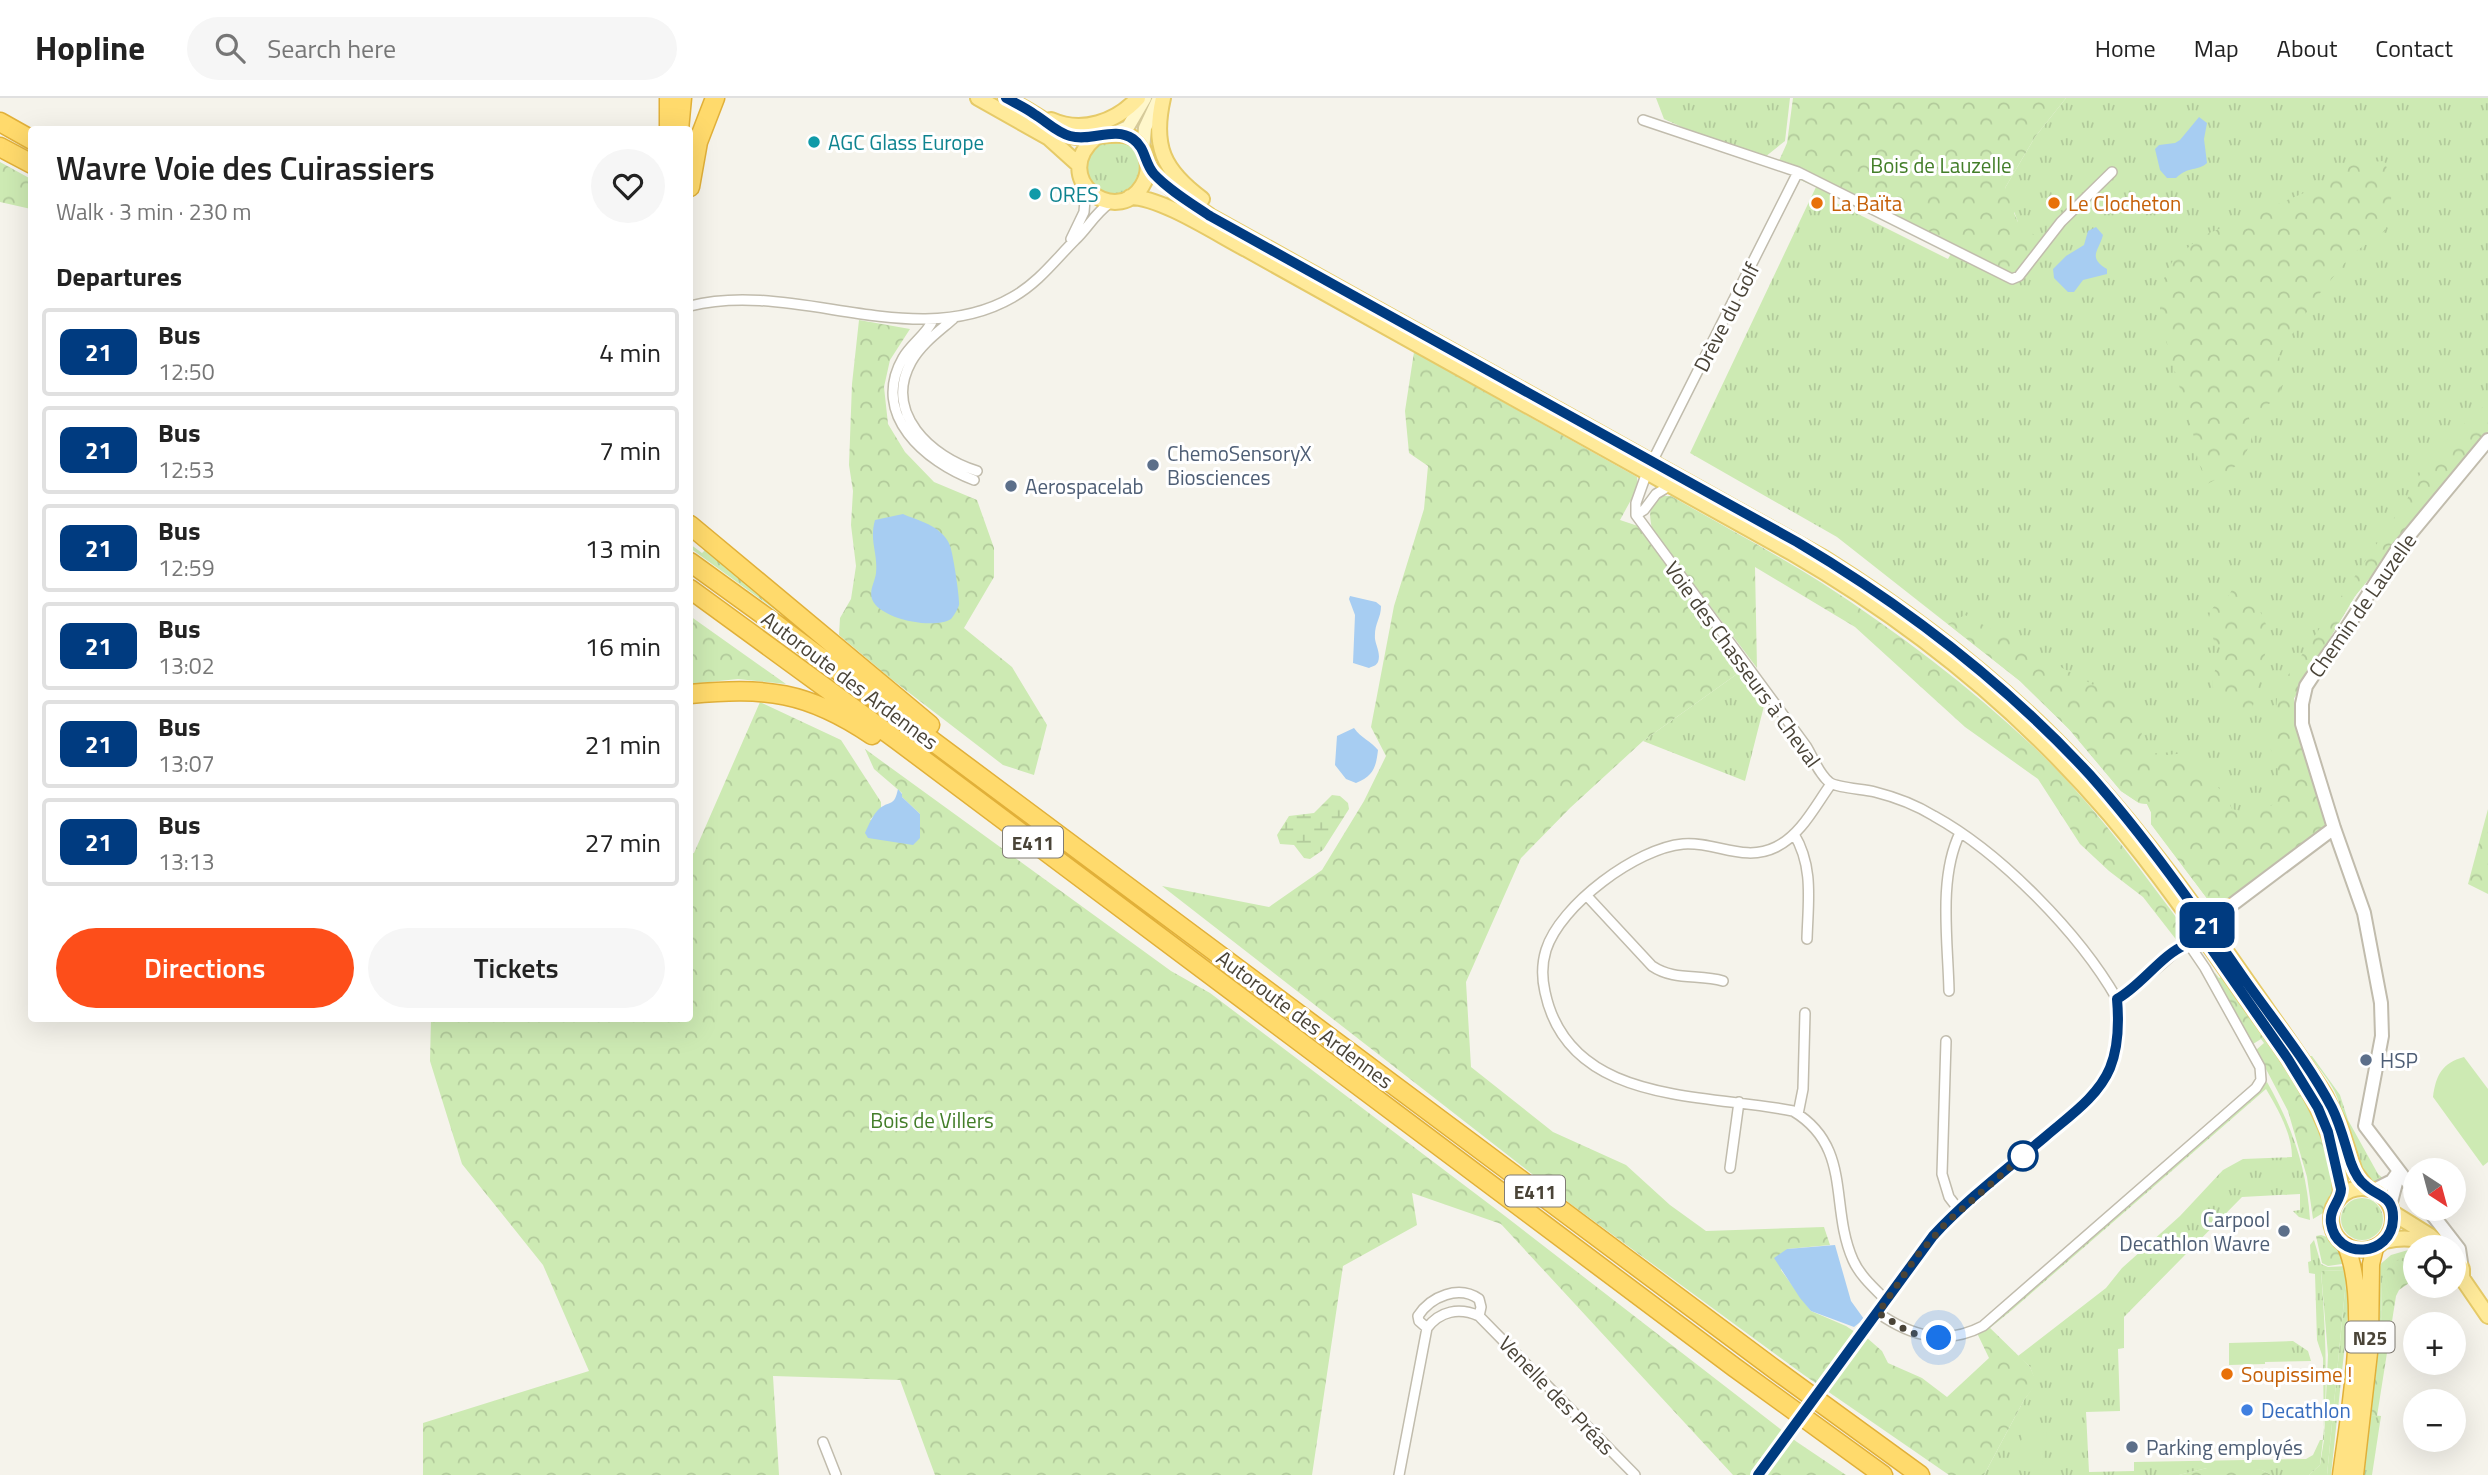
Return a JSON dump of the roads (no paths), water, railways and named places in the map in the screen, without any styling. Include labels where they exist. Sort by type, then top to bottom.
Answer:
[{"type":"highway","points":[[668,98],[671,126]]},
{"type":"highway","points":[[672,126],[675,98]]},
{"type":"highway","points":[[682,98],[686,126]]},
{"type":"highway","points":[[691,126],[702,98]]},
{"type":"highway","points":[[693,170],[698,142],[715,98]]},
{"type":"highway","points":[[0,122],[28,138]]},
{"type":"highway","points":[[0,147],[28,162]]},
{"type":"highway","points":[[693,528],[949,741],[946,751]]},
{"type":"highway","name":"Autoroute des Ardennes","points":[[693,564],[1920,1475]]},
{"type":"highway","name":"Autoroute des Ardennes","points":[[693,591],[897,740],[1883,1475]]},
{"type":"highway","points":[[693,694],[747,690],[783,694],[823,707],[883,743],[897,740]]},
{"type":"highway","name":"N25","points":[[2355,1475],[2370,1344],[2371,1259],[2380,1244]]},
{"type":"highway","name":"N25","points":[[2341,1475],[2357,1322],[2354,1267],[2346,1246]]},
{"type":"main road","points":[[978,98],[1049,138],[1079,165]]},
{"type":"main road","points":[[1006,98],[1059,124],[1083,126],[1096,124],[1123,113],[1138,98]]},
{"type":"main road","points":[[1036,115],[1067,135],[1095,138],[1125,129],[1131,124],[1145,98]]},
{"type":"main road","points":[[1161,98],[1145,128],[1143,150],[1148,166],[1160,180],[1195,205],[1261,244],[1650,467],[1671,485],[1836,580],[1917,636],[2028,729],[2095,798],[2196,919]]},
{"type":"main road","points":[[1161,98],[1158,137],[1169,167],[1186,187],[1217,211],[1252,232],[1261,244]]},
{"type":"main road","points":[[1115,133],[1131,138],[1143,150]]},
{"type":"main road","points":[[1095,138],[1081,154],[1079,165],[1080,177],[1093,195],[1111,202],[1140,197],[1160,204],[1824,558],[1940,638],[2002,689],[2102,790],[2145,842],[2196,919],[2325,1095],[2340,1126],[2355,1172],[2371,1189],[2386,1199],[2392,1209],[2429,1235]]},
{"type":"main road","points":[[1130,197],[1140,189],[1148,166]]},
{"type":"main road","points":[[2196,919],[2229,907]]},
{"type":"main road","points":[[2210,938],[2215,923],[2229,907]]},
{"type":"main road","points":[[2210,938],[2318,1108],[2332,1146],[2341,1195]]},
{"type":"main road","points":[[2371,1189],[2350,1190],[2341,1195],[2331,1212],[2331,1224],[2336,1237],[2346,1246],[2358,1250],[2403,1239]]},
{"type":"main road","points":[[2380,1244],[2391,1231],[2392,1209]]},
{"type":"main road","points":[[2466,1282],[2488,1316]]},
{"type":"street","points":[[1643,120],[1798,172],[2007,277],[2016,278],[2061,222],[2112,172]]},
{"type":"street","name":"Drève du Golf","points":[[1650,467],[1798,172]]},
{"type":"street","points":[[1072,243],[1071,238],[1084,212],[1086,188]]},
{"type":"street","points":[[693,305],[715,301],[758,300],[933,320],[954,318],[992,307],[1014,297],[1054,265],[1092,219],[1111,202]]},
{"type":"street","points":[[933,320],[930,327],[911,346],[898,367],[895,406],[907,434],[921,451],[947,469],[976,476],[925,442],[915,431],[904,402],[903,388],[912,360],[922,346],[954,318]]},
{"type":"street","name":"Chemin de Lauzelle","points":[[2403,1176],[2365,1126],[2382,1036],[2381,1003],[2364,913],[2302,724],[2302,704],[2306,687],[2397,550],[2488,440]]},
{"type":"street","points":[[1636,515],[1636,503],[1650,467]]},
{"type":"street","points":[[1636,515],[1644,510],[1656,494],[1671,485]]},
{"type":"street","name":"Voie des Chasseurs à Cheval","points":[[1636,515],[1772,699],[1831,784],[1875,792],[1903,801],[1934,815],[1960,833],[2023,885],[2056,917],[2093,962],[2117,999]]},
{"type":"street","points":[[1831,784],[1794,834],[1776,847],[1756,853],[1737,853],[1693,844],[1655,850],[1629,862],[1587,896],[1564,919],[1546,950],[1543,979],[1546,996],[1557,1024],[1567,1039],[1600,1071],[1626,1083],[1655,1091],[1775,1107],[1798,1114],[1818,1130],[1834,1160],[1846,1238],[1854,1262],[1886,1301]]},
{"type":"street","points":[[2229,907],[2334,828]]},
{"type":"street","points":[[1949,991],[1947,877],[1952,849],[1960,833]]},
{"type":"street","points":[[1794,834],[1808,866],[1807,939]]},
{"type":"street","points":[[1587,896],[1659,971],[1675,976],[1707,977],[1723,981]]},
{"type":"street","points":[[2188,943],[2196,919]]},
{"type":"street","points":[[1849,1352],[1917,1256],[1959,1210],[2080,1107],[2101,1084],[2109,1071],[2117,1046],[2117,999],[2131,991],[2172,953],[2188,943],[2210,938]]},
{"type":"street","points":[[1878,1313],[1911,1333],[1929,1337],[1959,1336],[1983,1326],[2256,1088],[2261,1080],[2260,1067],[2205,968],[2188,943]]},
{"type":"street","points":[[1798,1114],[1803,1089],[1805,1013]]},
{"type":"street","points":[[1946,1041],[1942,1174],[1949,1197],[1959,1210]]},
{"type":"street","points":[[1730,1168],[1739,1102]]},
{"type":"street","points":[[2371,1189],[2392,1181],[2399,1171]]},
{"type":"street","points":[[2392,1209],[2399,1171]]},
{"type":"street","name":"Venelle des Préas","points":[[1399,1475],[1427,1328],[1419,1321],[1418,1316],[1424,1307],[1448,1294],[1471,1294],[1479,1299],[1479,1316],[1635,1475]]},
{"type":"street","points":[[1427,1328],[1434,1318],[1454,1310],[1479,1316]]},
{"type":"street","points":[[823,1442],[836,1475]]},
{"type":"water","points":[[2199,117],[2207,123],[2204,139],[2207,163],[2185,171],[2176,178],[2167,178],[2160,170],[2155,149],[2159,145],[2180,140]]},
{"type":"water","points":[[2096,227],[2103,235],[2096,257],[2107,269],[2107,274],[2083,280],[2074,292],[2068,292],[2054,278],[2053,269],[2066,256],[2084,245],[2088,231]]},
{"type":"water","points":[[903,514],[933,527],[949,543],[959,601],[958,609],[951,619],[932,623],[908,621],[885,612],[872,599],[876,566],[873,534],[875,520]]},
{"type":"water","points":[[1350,596],[1376,602],[1381,606],[1375,634],[1379,659],[1369,668],[1353,663],[1355,615]]},
{"type":"water","points":[[1354,728],[1378,750],[1373,771],[1356,783],[1346,779],[1335,765],[1337,736]]},
{"type":"water","points":[[898,789],[902,797],[920,814],[920,838],[913,845],[868,838],[865,833],[875,813],[893,801]]},
{"type":"water","points":[[1835,1245],[1851,1301],[1864,1319],[1854,1327],[1811,1311],[1774,1258],[1787,1249]]},
{"type":"tunnel","points":[[1761,1471],[1849,1352]]},
{"type":"place","name":"AGC Glass Europe","points":[[814,142]]},
{"type":"place","name":"ORES","points":[[1035,194]]},
{"type":"place","name":"La Baïta","points":[[1817,203]]},
{"type":"place","name":"Le Clocheton","points":[[2054,203]]},
{"type":"place","name":"ChemoSensoryX Biosciences","points":[[1153,465]]},
{"type":"place","name":"Aerospacelab","points":[[1011,486]]},
{"type":"place","name":"HSP","points":[[2366,1060]]},
{"type":"place","name":"Carpool Decathlon Wavre","points":[[2284,1231]]},
{"type":"place","name":"Soupissime !","points":[[2227,1374]]},
{"type":"place","name":"Decathlon","points":[[2247,1410]]},
{"type":"place","name":"Parking employés","points":[[2132,1447]]},
{"type":"park label","name":"Bois de Lauzelle","points":[[1941,165]]},
{"type":"park label","name":"Bois de Villers","points":[[932,1120]]}]
